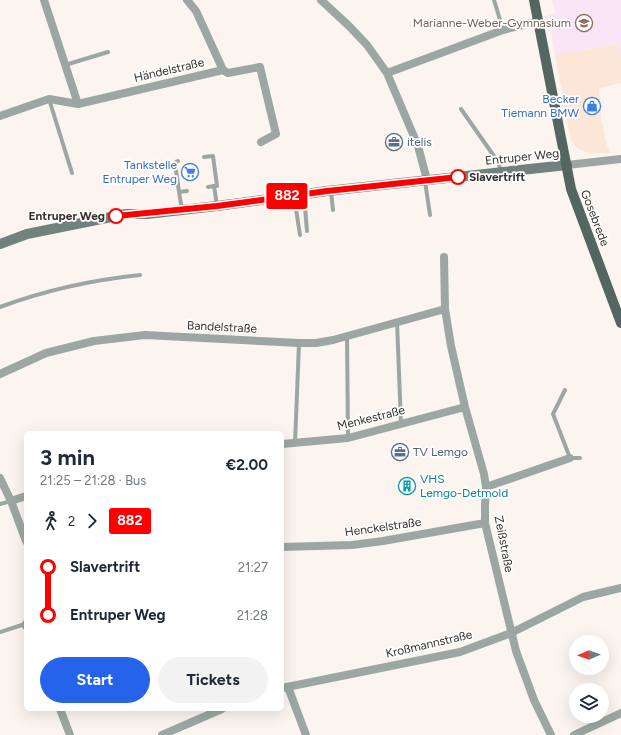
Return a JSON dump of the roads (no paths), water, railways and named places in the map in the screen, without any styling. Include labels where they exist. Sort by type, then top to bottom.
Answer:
[{"type":"main road","name":"Gosebrede","points":[[534,0],[571,189],[621,323]]},
{"type":"main road","name":"Entruper Weg","points":[[0,244],[26,234],[126,214],[182,210],[330,191],[567,165]]},
{"type":"street","points":[[44,0],[78,104]]},
{"type":"street","points":[[187,0],[196,11],[223,70]]},
{"type":"street","points":[[321,0],[367,45],[387,73],[418,146],[426,180]]},
{"type":"street","points":[[387,73],[503,30],[539,21]]},
{"type":"street","name":"Händelstraße","points":[[0,116],[49,99],[78,104],[223,70],[228,72],[260,67],[276,134],[261,142]]},
{"type":"street","name":"Entruper Weg","points":[[567,165],[621,159]]},
{"type":"street","name":"Zeißstraße","points":[[444,257],[445,309],[464,407],[484,474],[486,487],[485,523],[516,651],[534,700],[551,735]]},
{"type":"street","name":"Bandelstraße","points":[[0,374],[46,353],[94,341],[145,335],[316,343],[333,340],[445,309]]},
{"type":"street","name":"Menkestraße","points":[[284,444],[348,438],[464,407]]},
{"type":"street","points":[[486,487],[570,458]]},
{"type":"street","points":[[0,478],[11,501],[24,536]]},
{"type":"street","points":[[11,501],[24,497]]},
{"type":"street","name":"Henckelstraße","points":[[284,547],[360,544],[485,523]]},
{"type":"street","name":"Kroßmannstraße","points":[[285,688],[460,652],[511,633],[583,597],[621,588]]},
{"type":"street","points":[[285,688],[306,735]]},
{"type":"street","points":[[61,711],[70,735]]},
{"type":"street","points":[[162,735],[217,711]]},
{"type":"street","points":[[574,735],[621,713]]},
{"type":"lane","points":[[494,0],[503,30]]},
{"type":"lane","points":[[66,65],[108,52]]},
{"type":"lane","points":[[49,99],[72,173]]},
{"type":"lane","points":[[461,109],[496,159],[502,172]]},
{"type":"lane","points":[[204,157],[213,156],[217,186],[208,187]]},
{"type":"lane","points":[[178,161],[174,163],[182,210]]},
{"type":"lane","points":[[426,180],[430,215]]},
{"type":"lane","points":[[214,186],[217,206]]},
{"type":"lane","points":[[179,192],[187,191]]},
{"type":"lane","points":[[330,191],[333,210]]},
{"type":"lane","points":[[299,195],[307,231]]},
{"type":"lane","points":[[299,195],[300,235]]},
{"type":"lane","points":[[0,307],[33,295],[82,283],[140,275]]},
{"type":"lane","points":[[397,322],[401,424]]},
{"type":"lane","points":[[347,335],[348,438]]},
{"type":"lane","points":[[295,443],[299,343]]},
{"type":"lane","points":[[564,390],[553,414],[570,458],[580,458]]},
{"type":"lane","points":[[0,504],[11,501]]},
{"type":"lane","points":[[0,632],[24,626]]},
{"type":"place","name":"Marianne-Weber-Gymnasium","points":[[584,23]]},
{"type":"place","name":"Becker Tiemann BMW","points":[[592,106]]},
{"type":"place","name":"itelis","points":[[394,142]]},
{"type":"place","name":"Tankstelle Entruper Weg","points":[[190,172]]},
{"type":"place","name":"Slavertrift","points":[[458,177]]},
{"type":"place","name":"Entruper Weg","points":[[116,216]]},
{"type":"place","name":"TV Lemgo","points":[[400,452]]},
{"type":"place","name":"VHS Lemgo-Detmold","points":[[407,486]]}]
